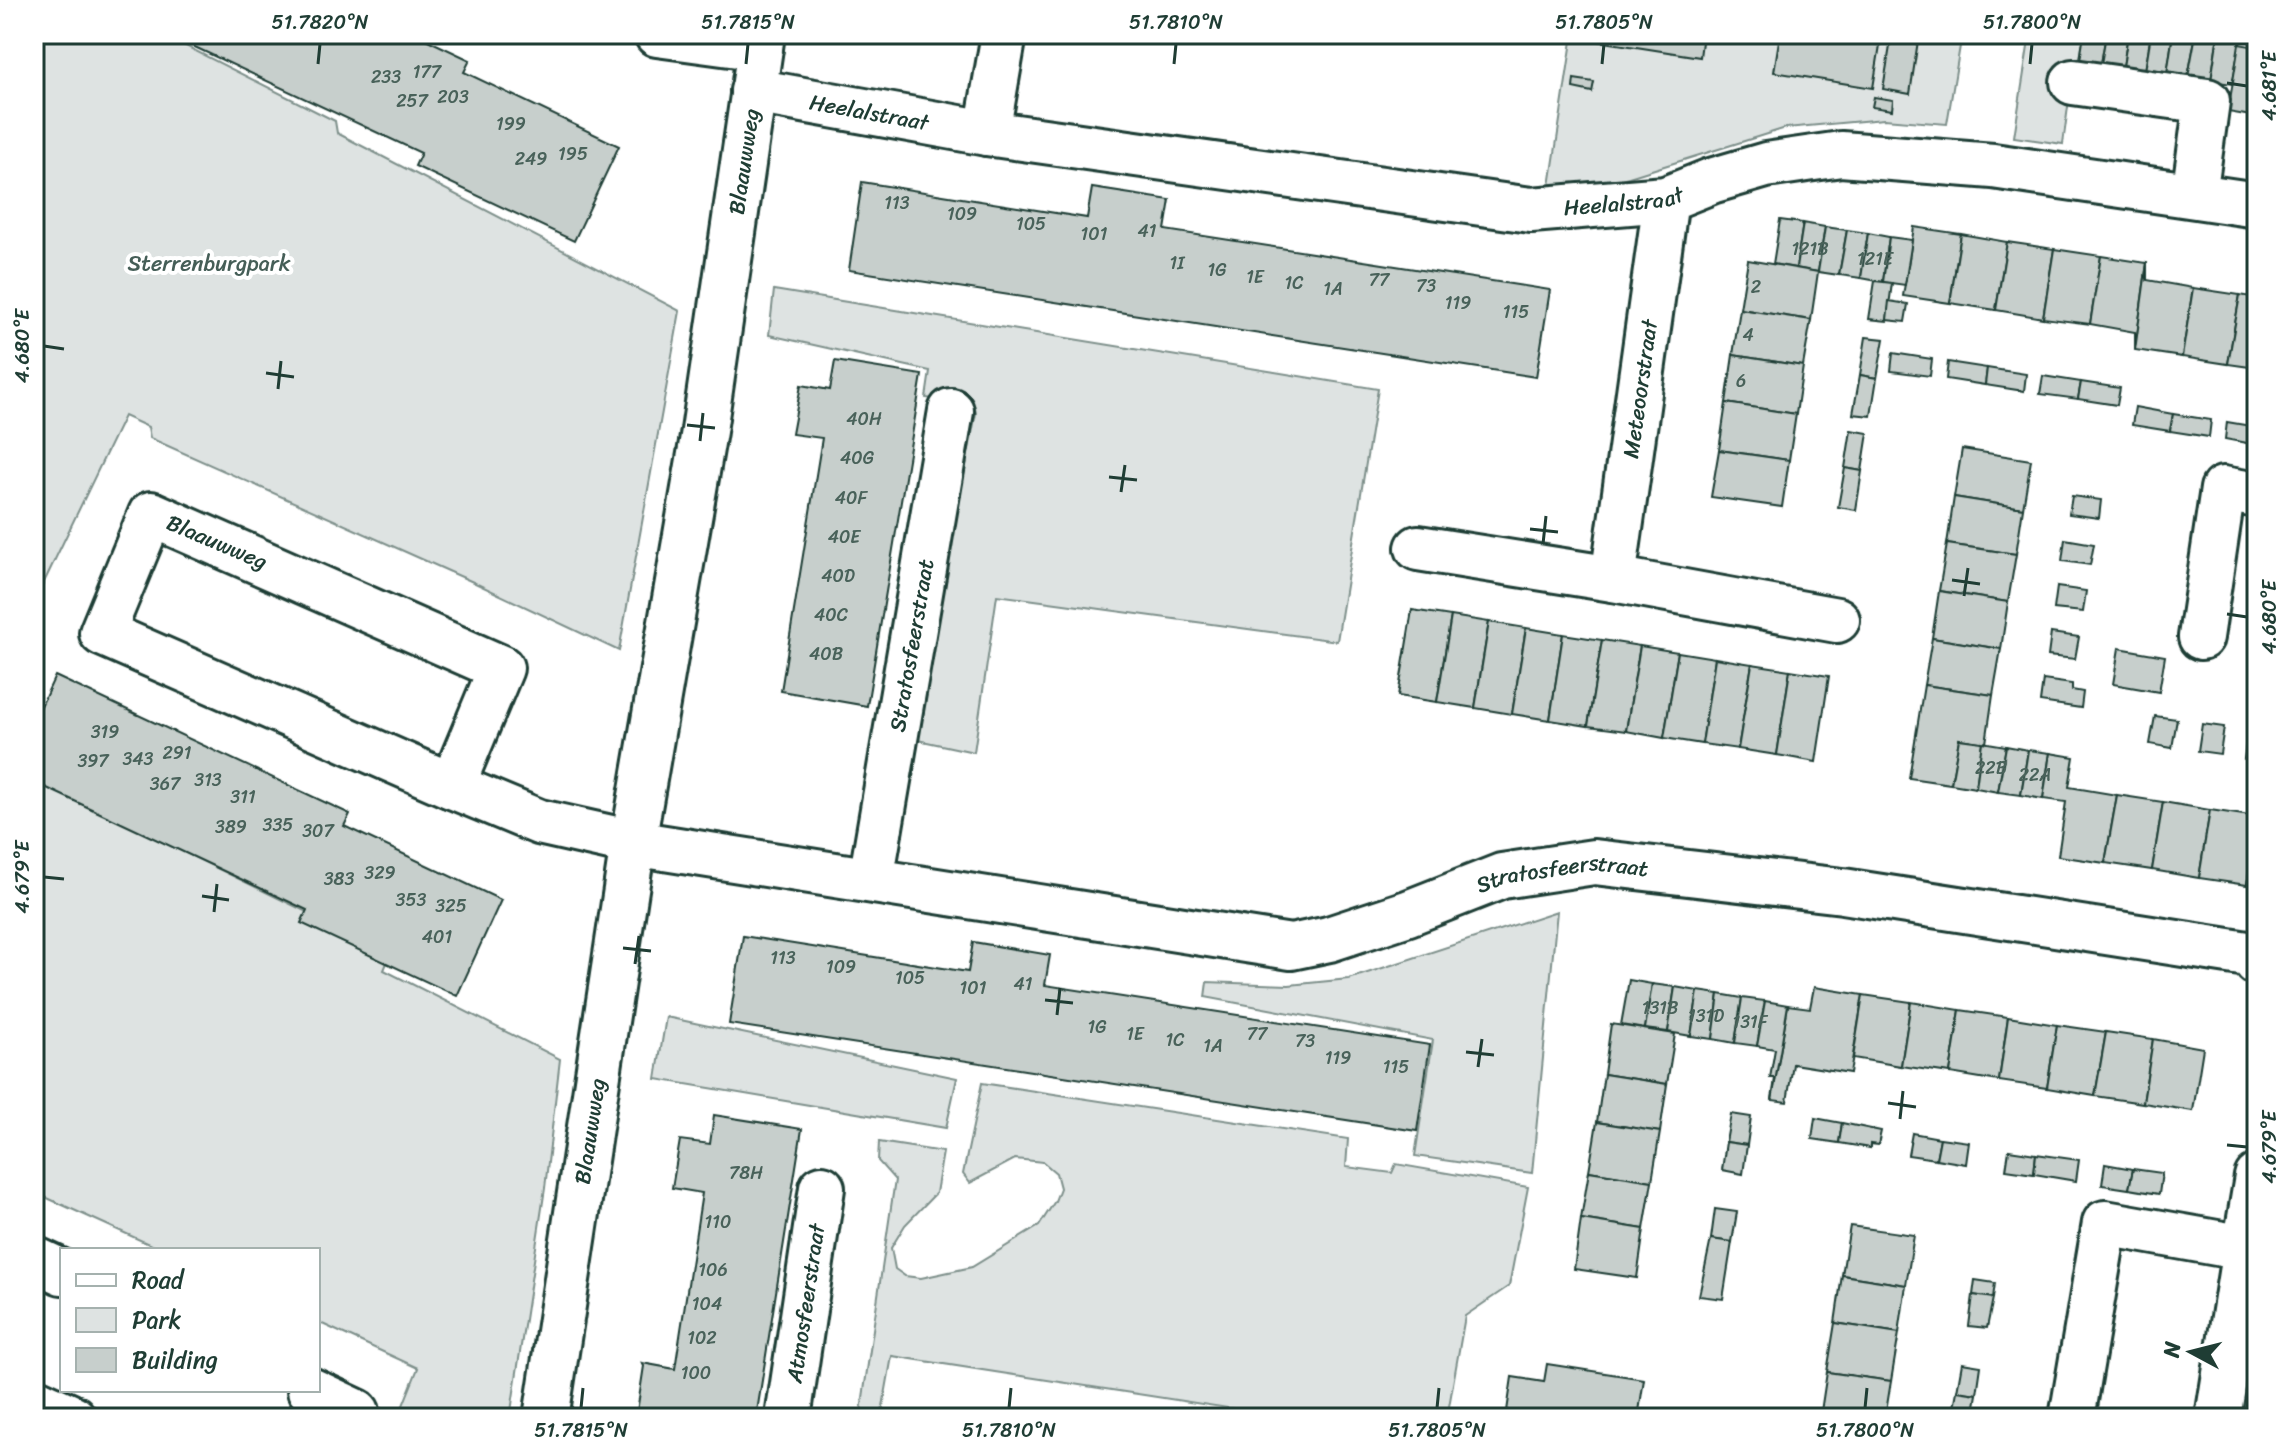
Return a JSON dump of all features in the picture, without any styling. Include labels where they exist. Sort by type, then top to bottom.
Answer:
[{"type":"street","name":"Blaauwweg","points":[[546,1418],[633,843],[704,431],[761,41],[657,34]]},
{"type":"street","points":[[987,133],[1004,34]]},
{"type":"street","points":[[2073,82],[2207,101],[2194,195]]},
{"type":"street","name":"Heelalstraat","points":[[753,91],[987,133],[1531,210],[1666,199],[1766,165],[1841,154],[1993,166],[2257,205]]},
{"type":"street","name":"Meteoorstraat","points":[[1613,579],[1666,199]]},
{"type":"street","name":"Stratosfeerstraat","points":[[871,880],[951,411]]},
{"type":"street","points":[[2201,637],[2223,489],[2257,495]]},
{"type":"street","name":"Blaauwweg","points":[[452,786],[501,668],[151,514],[102,633],[452,786],[539,822],[633,843]]},
{"type":"street","points":[[1418,548],[1613,579],[1837,620]]},
{"type":"street","name":"Stratosfeerstraat","points":[[633,843],[1291,947],[1329,939],[1408,913],[1502,876],[1594,862],[1891,899],[2254,955],[2257,963]]},
{"type":"street","points":[[2218,1418],[2257,1177]]},
{"type":"street","name":"Atmosfeerstraat","points":[[788,1418],[822,1188]]},
{"type":"street","points":[[2072,1418],[2105,1223],[2245,1248]]},
{"type":"street","points":[[34,1259],[60,1271]]},
{"type":"street","points":[[314,1392],[357,1412],[354,1418]]},
{"type":"street","points":[[34,1400],[73,1418]]},
{"type":"green space","name":"Sterrenburgpark","points":[[34,34],[162,34],[335,121],[337,133],[680,311],[619,651],[473,582],[150,438],[148,427],[124,416],[34,603]]},
{"type":"green space","points":[[1573,34],[1962,34],[1947,124],[1884,119],[1786,128],[1629,177],[1595,185],[1550,186]]},
{"type":"green space","points":[[2030,34],[2084,34],[2080,60],[2074,62],[2063,144],[2014,137]]},
{"type":"green space","points":[[774,290],[1378,389],[1337,641],[997,595],[974,752],[913,739],[976,413],[974,405],[926,398],[930,371],[769,335]]},
{"type":"green space","points":[[34,779],[391,953],[384,970],[560,1059],[545,1188],[510,1418],[398,1418],[418,1368],[320,1323],[320,1248],[158,1248],[34,1192]]},
{"type":"green space","points":[[1557,911],[1532,1173],[1415,1156],[1433,1040],[1205,997],[1207,982],[1289,985],[1349,979]]},
{"type":"green space","points":[[666,1017],[957,1078],[946,1128],[656,1079]]},
{"type":"green space","points":[[982,1083],[1348,1139],[1346,1167],[1392,1173],[1396,1164],[1528,1187],[1509,1286],[1465,1316],[1447,1418],[1292,1418],[892,1356],[881,1418],[860,1418],[895,1180],[878,1161],[879,1142],[943,1152],[936,1193],[905,1225],[891,1248],[895,1269],[905,1276],[921,1278],[972,1267],[1039,1226],[1060,1188],[1056,1173],[1043,1162],[1015,1159],[970,1183],[963,1174]]},
{"type":"building","points":[[167,34],[415,34],[470,60],[464,72],[619,146],[574,241],[415,166],[421,153]]},
{"type":"building","points":[[1586,34],[1703,34],[1700,57],[1585,39]]},
{"type":"building","points":[[1780,34],[1814,34],[1880,45],[1873,88],[1774,72]]},
{"type":"building","points":[[1892,34],[1919,34],[1910,94],[1883,89]]},
{"type":"building","points":[[2084,34],[2106,34],[2101,64],[2080,60]]},
{"type":"building","points":[[2106,34],[2128,34],[2123,67],[2101,64]]},
{"type":"building","points":[[2128,34],[2151,34],[2145,71],[2123,67]]},
{"type":"building","points":[[2151,34],[2173,34],[2167,74],[2145,71]]},
{"type":"building","points":[[2173,34],[2196,34],[2188,77],[2167,74]]},
{"type":"building","points":[[2196,34],[2218,35],[2211,81],[2188,77]]},
{"type":"building","points":[[2218,35],[2241,39],[2232,84],[2211,81]]},
{"type":"building","points":[[2239,44],[2257,47],[2257,117],[2228,112]]},
{"type":"building","points":[[1574,79],[1594,82],[1592,92],[1573,88]]},
{"type":"building","points":[[1874,97],[1893,100],[1892,110],[1872,107]]},
{"type":"building","points":[[862,182],[1087,218],[1092,188],[1170,200],[1165,230],[1550,290],[1536,377],[849,270]]},
{"type":"building","points":[[1780,220],[1803,223],[1796,268],[1773,264]]},
{"type":"building","points":[[1803,223],[1825,227],[1818,272],[1796,268]]},
{"type":"building","points":[[1825,227],[1847,230],[1839,275],[1818,272]]},
{"type":"building","points":[[1914,227],[1961,234],[1950,303],[1903,296]]},
{"type":"building","points":[[1847,230],[1868,233],[1861,278],[1839,275]]},
{"type":"building","points":[[1868,233],[1889,237],[1883,282],[1861,278]]},
{"type":"building","points":[[1961,234],[2007,242],[1996,310],[1950,303]]},
{"type":"building","points":[[1889,237],[1912,240],[1905,285],[1883,282]]},
{"type":"building","points":[[2007,242],[2054,249],[2043,318],[1996,310]]},
{"type":"building","points":[[2054,249],[2101,256],[2090,324],[2043,318]]},
{"type":"building","points":[[2101,256],[2147,263],[2135,350],[2135,332],[2090,324]]},
{"type":"building","points":[[1748,260],[1818,272],[1811,320],[1740,309]]},
{"type":"building","points":[[2147,263],[2147,280],[2193,288],[2182,357],[2135,350]]},
{"type":"building","points":[[1875,281],[1892,283],[1887,321],[1869,319]]},
{"type":"building","points":[[2193,288],[2240,295],[2228,364],[2182,357]]},
{"type":"building","points":[[2240,295],[2257,298],[2257,368],[2228,364]]},
{"type":"building","points":[[1889,301],[1908,304],[1905,322],[1887,320]]},
{"type":"building","points":[[1740,309],[1811,320],[1803,366],[1733,355]]},
{"type":"building","points":[[1866,337],[1884,339],[1877,378],[1860,375]]},
{"type":"building","points":[[1893,353],[1932,359],[1930,376],[1891,371]]},
{"type":"building","points":[[1733,355],[1803,366],[1796,414],[1726,403]]},
{"type":"building","points":[[835,361],[922,375],[867,706],[781,691],[822,438],[792,434],[801,385],[830,390]]},
{"type":"building","points":[[1948,362],[1987,368],[1985,385],[1946,379]]},
{"type":"building","points":[[1987,368],[2026,374],[2024,391],[1985,385]]},
{"type":"building","points":[[1860,375],[1877,378],[1871,416],[1853,414]]},
{"type":"building","points":[[2043,376],[2081,382],[2078,399],[2040,394]]},
{"type":"building","points":[[2081,382],[2120,388],[2117,405],[2078,399]]},
{"type":"building","points":[[1726,403],[1796,414],[1789,460],[1719,450]]},
{"type":"building","points":[[2135,407],[2173,414],[2170,431],[2132,425]]},
{"type":"building","points":[[2173,414],[2211,420],[2209,437],[2170,431]]},
{"type":"building","points":[[2227,422],[2257,427],[2257,445],[2225,439]]},
{"type":"building","points":[[1851,430],[1868,433],[1862,471],[1845,468]]},
{"type":"building","points":[[1962,449],[2031,460],[2023,508],[1954,497]]},
{"type":"building","points":[[1719,450],[1789,460],[1782,507],[1711,497]]},
{"type":"building","points":[[1845,468],[1862,471],[1856,510],[1838,507]]},
{"type":"building","points":[[2072,496],[2101,500],[2099,518],[2069,514]]},
{"type":"building","points":[[1954,497],[2023,508],[2016,554],[1947,544]]},
{"type":"building","points":[[2065,539],[2094,544],[2090,565],[2062,561]]},
{"type":"building","points":[[1947,544],[2016,554],[2008,602],[1939,591]]},
{"type":"building","points":[[2057,587],[2086,591],[2083,612],[2054,609]]},
{"type":"building","points":[[1939,591],[2008,602],[2001,649],[1932,638]]},
{"type":"building","points":[[1412,610],[1451,616],[1437,702],[1398,696]]},
{"type":"building","points":[[1451,616],[1489,622],[1475,708],[1437,702]]},
{"type":"building","points":[[1489,622],[1526,628],[1512,714],[1475,708]]},
{"type":"building","points":[[1526,628],[1563,634],[1550,720],[1512,714]]},
{"type":"building","points":[[2051,633],[2079,637],[2075,659],[2048,656]]},
{"type":"building","points":[[1563,634],[1602,640],[1588,726],[1550,720]]},
{"type":"building","points":[[1932,638],[2001,649],[1993,695],[1924,685]]},
{"type":"building","points":[[1602,640],[1640,646],[1626,731],[1588,726]]},
{"type":"building","points":[[1640,646],[1678,652],[1664,738],[1626,731]]},
{"type":"building","points":[[2119,648],[2165,656],[2159,692],[2113,684]]},
{"type":"building","points":[[1678,652],[1715,658],[1702,744],[1664,738]]},
{"type":"building","points":[[1715,658],[1752,664],[1738,749],[1702,744]]},
{"type":"building","points":[[1752,664],[1790,670],[1777,755],[1738,749]]},
{"type":"building","points":[[1790,670],[1829,676],[1816,762],[1777,755]]},
{"type":"building","points":[[55,676],[350,814],[344,826],[501,900],[457,996],[301,923],[307,910],[34,782],[34,721]]},
{"type":"building","points":[[2043,680],[2072,684],[2072,690],[2083,692],[2081,708],[2040,702]]},
{"type":"building","points":[[1924,685],[1993,695],[1986,743],[1959,739],[1951,784],[1909,778]]},
{"type":"building","points":[[2155,716],[2177,719],[2172,748],[2150,744]]},
{"type":"building","points":[[2202,724],[2224,727],[2220,754],[2198,751]]},
{"type":"building","points":[[2248,730],[2257,732],[2257,761],[2244,759]]},
{"type":"building","points":[[1959,739],[1982,742],[1976,788],[1951,784]]},
{"type":"building","points":[[1982,742],[2006,746],[1998,792],[1976,788]]},
{"type":"building","points":[[2006,746],[2028,750],[2021,795],[1998,792]]},
{"type":"building","points":[[2028,750],[2050,753],[2043,799],[2021,795]]},
{"type":"building","points":[[2050,753],[2074,757],[2069,787],[2117,795],[2105,863],[2058,856],[2066,802],[2043,799]]},
{"type":"building","points":[[2117,795],[2163,802],[2152,870],[2105,863]]},
{"type":"building","points":[[2163,802],[2210,810],[2199,878],[2152,870]]},
{"type":"building","points":[[2210,810],[2257,817],[2247,885],[2199,878]]},
{"type":"building","points":[[2257,823],[2257,887],[2247,885]]},
{"type":"building","points":[[743,936],[968,972],[973,942],[1050,955],[1045,985],[1430,1045],[1417,1131],[729,1024]]},
{"type":"building","points":[[1629,980],[1652,984],[1645,1029],[1621,1025]]},
{"type":"building","points":[[1652,984],[1675,987],[1668,1032],[1645,1029]]},
{"type":"building","points":[[1675,987],[1698,991],[1691,1036],[1668,1032]]},
{"type":"building","points":[[1814,987],[1863,995],[1850,1073],[1793,1064],[1787,1102],[1772,1100],[1788,1005],[1810,1008]]},
{"type":"building","points":[[1698,991],[1719,994],[1713,1039],[1691,1036]]},
{"type":"building","points":[[1719,994],[1742,998],[1735,1043],[1713,1039]]},
{"type":"building","points":[[1863,995],[1911,1002],[1901,1066],[1853,1058]]},
{"type":"building","points":[[1742,998],[1765,1001],[1757,1046],[1735,1043]]},
{"type":"building","points":[[1765,1001],[1788,1005],[1772,1100],[1775,1078],[1770,1078],[1775,1049],[1757,1046]]},
{"type":"building","points":[[1911,1002],[1960,1010],[1950,1073],[1901,1066]]},
{"type":"building","points":[[1960,1010],[2008,1017],[1999,1081],[1950,1073]]},
{"type":"building","points":[[2008,1017],[2057,1025],[2047,1088],[1999,1081]]},
{"type":"building","points":[[1611,1024],[1675,1034],[1667,1084],[1604,1074]]},
{"type":"building","points":[[2057,1025],[2106,1032],[2095,1096],[2047,1088]]},
{"type":"building","points":[[2106,1032],[2153,1039],[2143,1103],[2095,1096]]},
{"type":"building","points":[[2153,1039],[2203,1048],[2193,1111],[2143,1103]]},
{"type":"building","points":[[1604,1074],[1667,1084],[1660,1132],[1597,1122]]},
{"type":"building","points":[[1731,1114],[1751,1117],[1747,1145],[1726,1142]]},
{"type":"building","points":[[714,1115],[802,1129],[756,1418],[636,1418],[642,1363],[675,1369],[702,1193],[672,1188],[680,1140],[710,1144]]},
{"type":"building","points":[[1815,1118],[1842,1123],[1839,1143],[1812,1139]]},
{"type":"building","points":[[1597,1122],[1660,1132],[1652,1181],[1589,1171]]},
{"type":"building","points":[[1842,1123],[1881,1131],[1878,1145],[1870,1144],[1870,1148],[1839,1143]]},
{"type":"building","points":[[1912,1133],[1940,1138],[1936,1159],[1908,1155]]},
{"type":"building","points":[[1940,1138],[1969,1142],[1966,1164],[1936,1159]]},
{"type":"building","points":[[1726,1142],[1747,1145],[1743,1174],[1722,1170]]},
{"type":"building","points":[[2009,1150],[2036,1154],[2034,1174],[2006,1170]]},
{"type":"building","points":[[2036,1154],[2079,1160],[2076,1181],[2034,1174]]},
{"type":"building","points":[[2105,1164],[2133,1169],[2129,1189],[2102,1185]]},
{"type":"building","points":[[2133,1169],[2162,1173],[2159,1194],[2129,1189]]},
{"type":"building","points":[[1589,1171],[1652,1181],[1644,1229],[1581,1219]]},
{"type":"building","points":[[1715,1209],[1737,1212],[1732,1242],[1711,1239]]},
{"type":"building","points":[[1581,1219],[1644,1229],[1637,1278],[1574,1269]]},
{"type":"building","points":[[1850,1226],[1914,1235],[1906,1285],[1842,1275]]},
{"type":"building","points":[[1711,1239],[1732,1242],[1723,1299],[1699,1296]]},
{"type":"building","points":[[1842,1275],[1906,1285],[1899,1333],[1835,1323]]},
{"type":"building","points":[[1975,1280],[1995,1283],[1993,1298],[1973,1295]]},
{"type":"building","points":[[1973,1295],[1993,1298],[1987,1328],[1969,1326]]},
{"type":"building","points":[[1835,1323],[1899,1333],[1891,1381],[1827,1372]]},
{"type":"building","points":[[1962,1363],[1981,1366],[1977,1394],[1957,1391]]},
{"type":"building","points":[[1547,1364],[1644,1379],[1638,1418],[1506,1418],[1512,1377],[1544,1382]]},
{"type":"building","points":[[1827,1372],[1891,1381],[1885,1418],[1820,1418]]},
{"type":"building","points":[[1957,1391],[1977,1394],[1973,1418],[1952,1418]]}]
